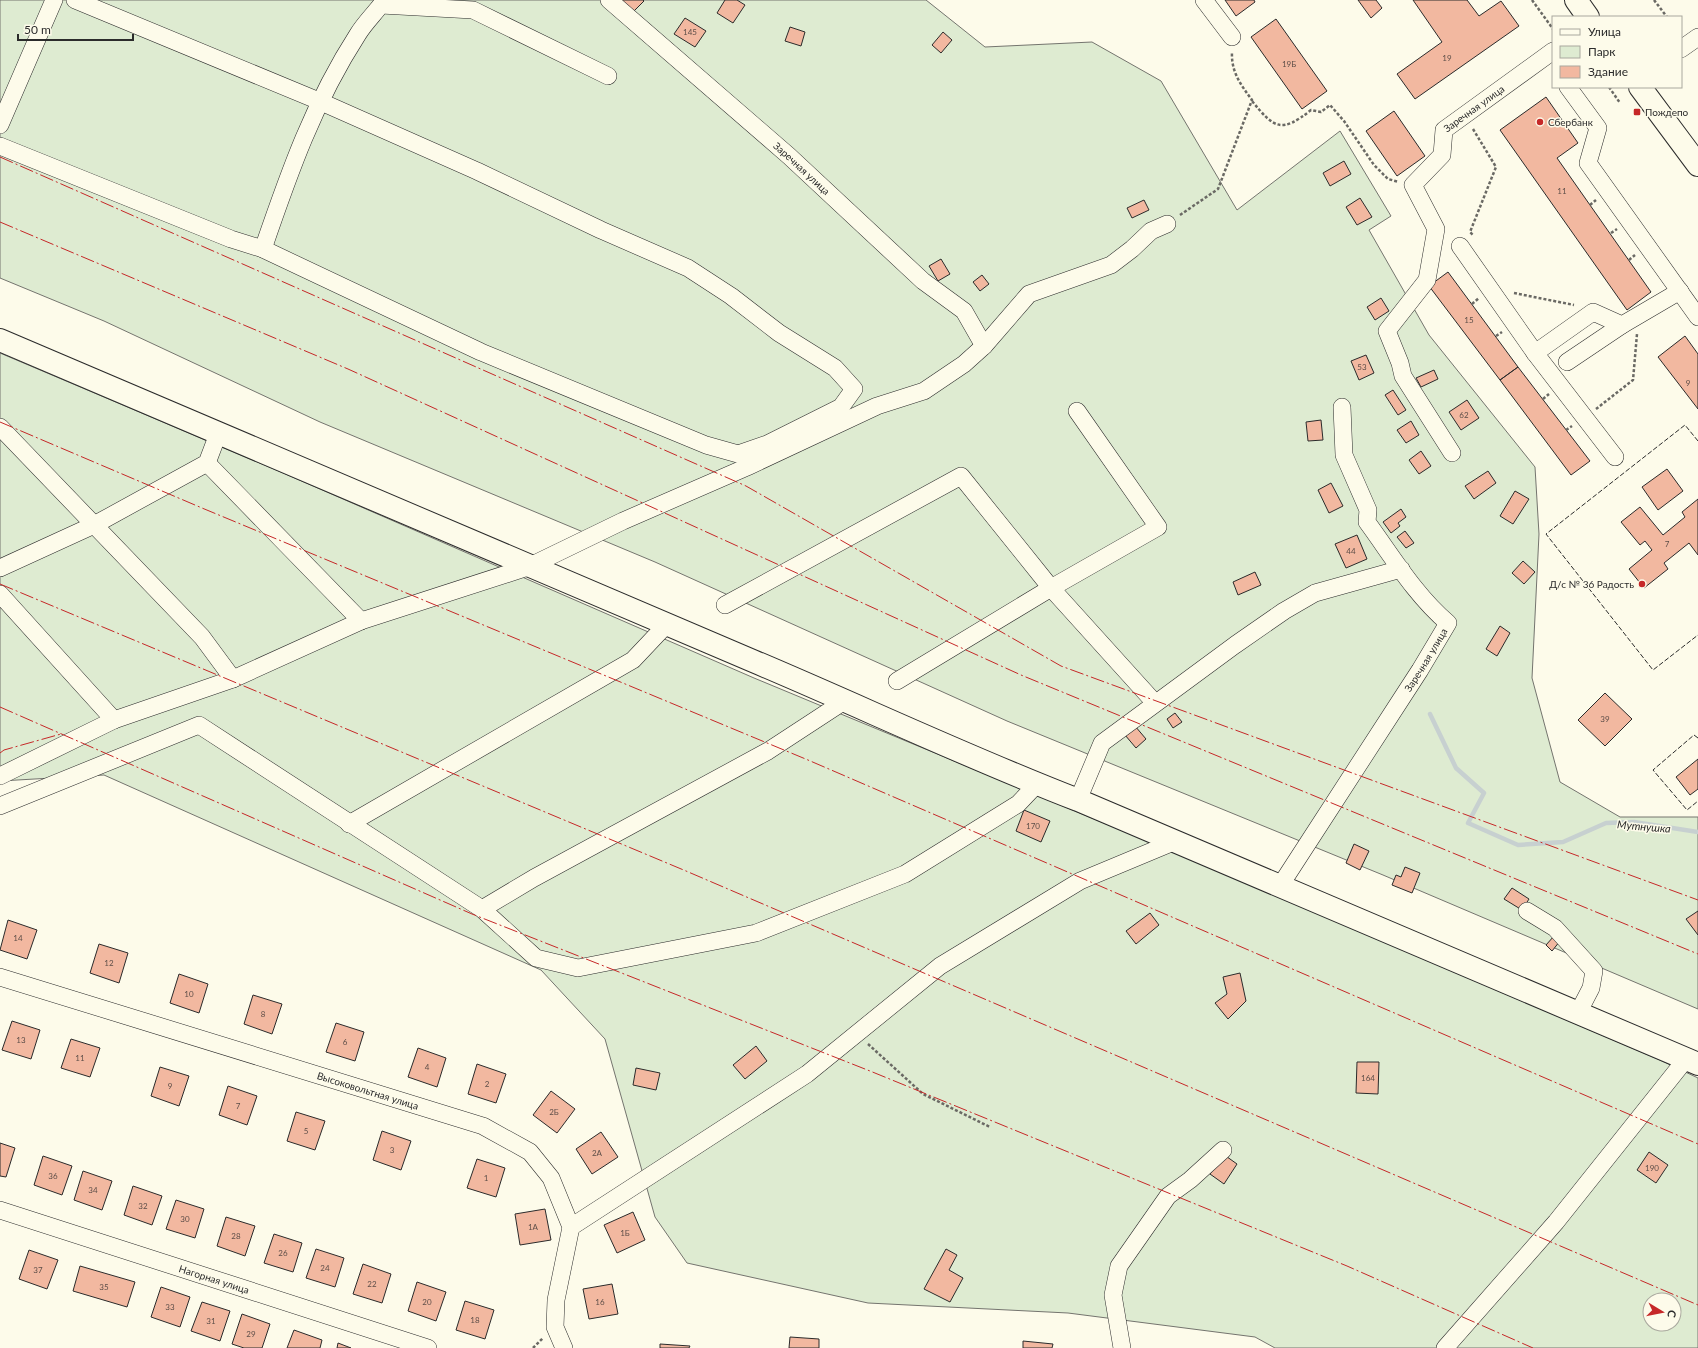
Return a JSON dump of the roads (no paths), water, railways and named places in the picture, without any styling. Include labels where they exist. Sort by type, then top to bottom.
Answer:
[{"type":"main road","points":[[1576,0],[1587,16]]},
{"type":"main road","points":[[1641,88],[1698,165]]},
{"type":"main road","points":[[0,340],[528,567],[846,700],[1037,784],[1176,841],[1692,1061]]},
{"type":"street","points":[[0,125],[54,0]]},
{"type":"street","points":[[0,146],[230,239],[263,249],[481,352],[706,445],[738,454],[767,444],[841,407],[854,389],[835,368],[779,333],[731,296],[688,268],[601,230],[477,171],[319,101],[75,0]]},
{"type":"street","name":"Заречная улица","points":[[609,0],[789,156],[923,281],[964,311],[984,346]]},
{"type":"street","points":[[1204,0],[1232,37]]},
{"type":"street","points":[[263,249],[295,157],[319,101],[358,32],[381,5],[473,10],[608,76]]},
{"type":"street","points":[[1682,48],[1698,37]]},
{"type":"street","name":"Заречная улица","points":[[1452,453],[1403,376],[1400,363],[1387,331],[1426,280],[1436,229],[1413,185],[1442,156],[1444,130],[1550,58]]},
{"type":"street","points":[[1569,88],[1598,128],[1588,163],[1698,317]]},
{"type":"street","points":[[0,776],[114,720],[233,679],[361,621],[528,567],[623,521],[747,467],[877,406],[924,391],[964,364],[984,346],[1029,294],[1111,265],[1132,249],[1151,231],[1167,224]]},
{"type":"street","points":[[1460,246],[1535,353],[1615,458]]},
{"type":"street","points":[[1567,362],[1622,324],[1680,291]]},
{"type":"street","points":[[1535,353],[1593,312],[1622,324]]},
{"type":"street","name":"Заречная улица","points":[[1280,886],[1420,670],[1448,623],[1437,613],[1401,569],[1367,522],[1368,510],[1344,455],[1342,407]]},
{"type":"street","points":[[897,681],[1051,588],[1158,527],[1077,411]]},
{"type":"street","points":[[0,427],[202,637],[233,679]]},
{"type":"street","points":[[0,568],[94,525],[207,463],[218,434]]},
{"type":"street","points":[[207,463],[361,621]]},
{"type":"street","points":[[725,605],[961,476],[1051,588],[1155,704]]},
{"type":"street","points":[[1078,800],[1102,742],[1235,645],[1284,611],[1315,593],[1401,569]]},
{"type":"street","points":[[0,594],[114,720]]},
{"type":"street","points":[[349,824],[633,660],[667,624]]},
{"type":"street","points":[[482,909],[540,875],[768,751],[846,700]]},
{"type":"street","points":[[0,806],[199,725],[349,824],[482,909],[536,958],[578,968],[756,933],[905,874],[1018,804],[1037,784]]},
{"type":"street","points":[[564,1348],[555,1327],[556,1300],[571,1227],[807,1074],[940,966],[1080,882],[1176,841]]},
{"type":"street","points":[[1527,911],[1555,928],[1594,971],[1590,988],[1578,1013]]},
{"type":"street","name":"Высоковольтная улица","points":[[0,977],[483,1126],[530,1152],[551,1178],[571,1227]]},
{"type":"street","points":[[1445,1348],[1556,1222],[1692,1061]]},
{"type":"street","points":[[1122,1348],[1113,1295],[1119,1266],[1168,1196],[1190,1180],[1223,1150]]},
{"type":"street","name":"Нагорная улица","points":[[0,1210],[428,1348]]},
{"type":"waterway","name":"Мутнушка","points":[[1430,714],[1456,768],[1484,793],[1468,823],[1518,845],[1563,842],[1606,823],[1634,822],[1698,832]]},
{"type":"place","name":"Пождепо","points":[[1637,112]]},
{"type":"place","name":"Сбербанк","points":[[1540,122]]},
{"type":"place","name":"Д/с № 36 Радость","points":[[1642,584]]}]
